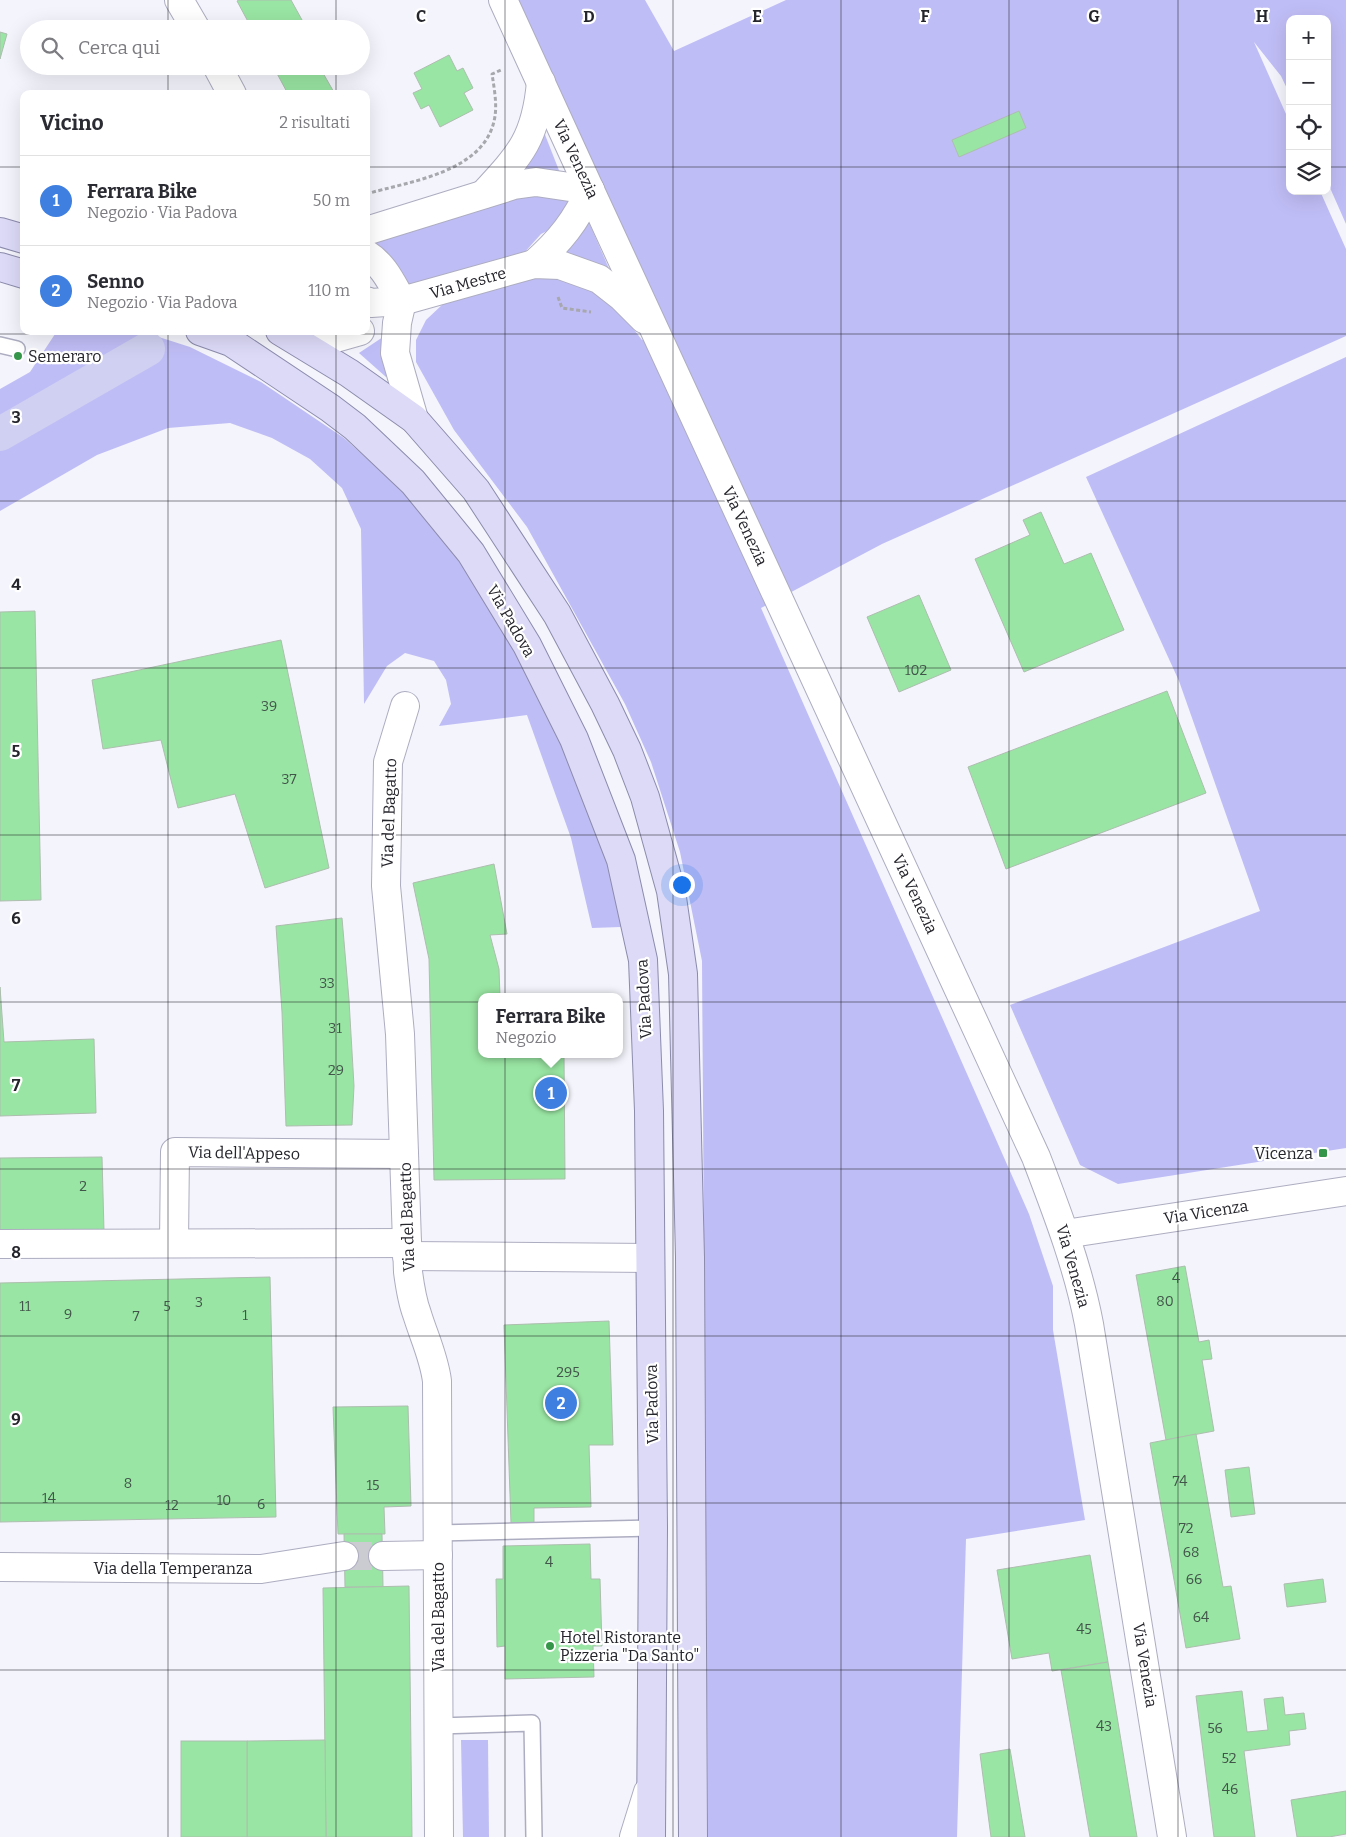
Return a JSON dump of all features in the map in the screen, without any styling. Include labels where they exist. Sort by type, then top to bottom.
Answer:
[{"type":"main road","points":[[0,232],[20,238]]},
{"type":"main road","points":[[0,267],[20,273]]},
{"type":"main road","name":"Via Padova","points":[[211,335],[230,342],[330,408],[355,427],[413,482],[471,553],[526,645],[574,739],[621,860],[643,960],[649,1111],[653,1528],[651,1837]]},
{"type":"main road","points":[[294,335],[307,339],[349,373],[414,418],[476,490],[557,614],[605,704],[627,750],[645,797],[671,891],[682,956],[690,1258],[693,1837]]},
{"type":"main road","points":[[285,379],[307,339]]},
{"type":"main road","points":[[643,960],[682,956]]},
{"type":"main road","points":[[650,1258],[690,1258]]},
{"type":"street","points":[[179,0],[191,20]]},
{"type":"street","name":"Via Venezia","points":[[503,0],[1036,1157],[1065,1234],[1081,1284],[1089,1324],[1172,1837]]},
{"type":"street","points":[[222,75],[230,90]]},
{"type":"street","points":[[484,194],[520,154],[531,133],[539,106],[541,82]]},
{"type":"street","points":[[370,230],[514,185],[536,182],[590,190]]},
{"type":"street","name":"Via Mestre","points":[[534,264],[568,231],[580,212],[590,190]]},
{"type":"street","points":[[370,256],[376,260],[389,277],[402,301],[397,323],[395,353],[414,418]]},
{"type":"street","name":"Via Mestre","points":[[370,303],[402,301],[534,264],[560,265],[599,279],[622,297],[653,327]]},
{"type":"street","name":"Via Mestre","points":[[370,328],[380,322],[402,301]]},
{"type":"street","points":[[307,339],[334,335]]},
{"type":"street","name":"Via del Bagatto","points":[[405,706],[388,762],[386,886],[400,1034],[407,1250],[412,1297],[430,1347],[437,1381],[439,1837]]},
{"type":"street","name":"Via dell'Appeso","points":[[174,1243],[175,1152],[404,1154]]},
{"type":"street","name":"Via Vicenza","points":[[1065,1234],[1346,1190]]},
{"type":"street","points":[[0,1244],[174,1243],[650,1258]]},
{"type":"street","points":[[383,1556],[438,1544]]},
{"type":"street","name":"Via della Temperanza","points":[[0,1568],[262,1569],[344,1556]]},
{"type":"street","points":[[634,1837],[651,1784]]},
{"type":"lane","points":[[0,345],[17,349]]},
{"type":"lane","points":[[438,1544],[653,1528]]},
{"type":"lane","points":[[439,1726],[532,1723],[534,1837]]},
{"type":"path","points":[[370,193],[448,171],[478,151],[490,133],[496,116],[492,74],[529,58]]},
{"type":"shaded area","points":[[513,0],[645,0],[674,51],[786,0],[1346,0],[1346,224],[1331,190],[1331,15],[1286,15],[1286,87],[1281,76],[1254,42],[1286,114],[1286,195],[1322,195],[1346,249],[1346,336],[882,544],[761,608],[1029,1214],[1053,1286],[1053,1330],[1085,1520],[966,1539],[957,1837],[708,1837],[702,961],[680,852],[651,762],[625,704],[527,527],[454,430],[416,362],[416,340],[426,320],[443,304],[469,291],[538,271],[587,284],[625,318],[642,340],[661,332]]},
{"type":"shaded area","points":[[540,122],[560,173],[511,177]]},
{"type":"shaded area","points":[[526,192],[577,198],[555,227],[541,234],[523,254],[404,287],[397,271],[386,254],[370,241],[370,238]]},
{"type":"shaded area","points":[[587,218],[614,280],[552,259]]},
{"type":"shaded area","points":[[54,335],[152,335],[190,347],[261,382],[344,438],[414,501],[474,580],[532,679],[584,797],[608,861],[621,927],[592,928],[571,838],[527,715],[439,726],[451,704],[446,680],[434,661],[405,653],[387,666],[364,704],[361,529],[342,488],[310,459],[272,438],[230,423],[168,428],[97,455],[0,511],[0,389],[30,372]]},
{"type":"shaded area","points":[[386,335],[386,377],[359,353]]},
{"type":"shaded area","points":[[1346,357],[1346,1148],[1118,1184],[1080,1165],[1010,1005],[1260,911],[1179,681],[1086,477]]},
{"type":"shaded area","points":[[461,1740],[488,1740],[489,1837],[463,1837]]},
{"type":"building","points":[[291,0],[302,20],[247,20],[237,1]]},
{"type":"building","points":[[0,32],[7,34],[0,59]]},
{"type":"building","points":[[449,55],[457,71],[463,68],[473,88],[464,93],[473,110],[440,127],[429,105],[421,109],[413,93],[422,89],[414,73]]},
{"type":"building","points":[[278,75],[324,75],[333,90],[286,90]]},
{"type":"building","points":[[1019,111],[1026,128],[959,157],[952,140]]},
{"type":"building","points":[[1041,512],[1064,564],[1091,553],[1124,630],[1024,672],[975,559],[1030,535],[1023,520]]},
{"type":"building","points":[[919,595],[951,670],[899,692],[867,617]]},
{"type":"building","points":[[35,611],[41,900],[0,901],[0,612]]},
{"type":"building","points":[[281,640],[329,868],[265,888],[235,794],[178,808],[161,740],[103,749],[92,680]]},
{"type":"building","points":[[1167,691],[1206,793],[1006,869],[968,767]]},
{"type":"building","points":[[494,864],[507,934],[490,935],[499,969],[500,993],[478,993],[478,1058],[564,1058],[565,1179],[434,1180],[429,959],[413,883]]},
{"type":"building","points":[[342,918],[354,1086],[352,1125],[286,1126],[282,1012],[276,926]]},
{"type":"building","points":[[0,987],[4,1042],[94,1039],[96,1113],[0,1116]]},
{"type":"building","points":[[102,1157],[104,1231],[0,1233],[0,1158]]},
{"type":"building","points":[[1185,1266],[1199,1342],[1209,1340],[1212,1359],[1202,1360],[1214,1431],[1166,1440],[1136,1275]]},
{"type":"building","points":[[270,1277],[276,1517],[0,1522],[0,1283]]},
{"type":"building","points":[[609,1321],[613,1445],[589,1445],[591,1507],[534,1508],[534,1523],[511,1523],[504,1325]]},
{"type":"building","points":[[408,1406],[411,1506],[384,1507],[385,1534],[338,1534],[333,1407]]},
{"type":"building","points":[[1196,1434],[1223,1587],[1231,1586],[1240,1639],[1186,1648],[1150,1443]]},
{"type":"building","points":[[1249,1467],[1255,1514],[1231,1517],[1225,1470]]},
{"type":"building","points":[[344,1534],[382,1534],[383,1587],[345,1587]]},
{"type":"building","points":[[590,1544],[591,1579],[600,1579],[602,1646],[593,1646],[594,1677],[505,1679],[505,1646],[497,1647],[496,1579],[503,1579],[503,1546]]},
{"type":"building","points":[[1090,1555],[1108,1662],[1052,1671],[1049,1653],[1012,1659],[997,1570]]},
{"type":"building","points":[[1323,1579],[1326,1602],[1287,1607],[1284,1584]]},
{"type":"building","points":[[409,1586],[412,1837],[326,1837],[323,1588]]},
{"type":"building","points":[[1108,1662],[1137,1837],[1090,1837],[1061,1670]]},
{"type":"building","points":[[1242,1691],[1247,1732],[1268,1730],[1264,1699],[1283,1697],[1285,1715],[1304,1713],[1306,1729],[1289,1731],[1290,1745],[1244,1751],[1255,1837],[1214,1837],[1196,1696]]},
{"type":"building","points":[[325,1740],[326,1837],[247,1837],[247,1741]]},
{"type":"building","points":[[181,1741],[247,1741],[247,1837],[181,1837]]},
{"type":"building","points":[[1010,1749],[1025,1837],[991,1837],[980,1754]]},
{"type":"building","points":[[1346,1791],[1346,1834],[1329,1837],[1297,1837],[1291,1800]]},
{"type":"waterway","points":[[0,434],[148,349]]},
{"type":"tunnel","points":[[344,1556],[383,1556]]},
{"type":"place","name":"Semeraro","points":[[18,356]]},
{"type":"place","name":"Ferrara Bike","points":[[551,1093]]},
{"type":"place","name":"Vicenza","points":[[1323,1153]]},
{"type":"place","name":"Senno","points":[[561,1403]]},
{"type":"place","name":"Hotel Ristorante Pizzeria \"Da Santo\"","points":[[550,1646]]}]
